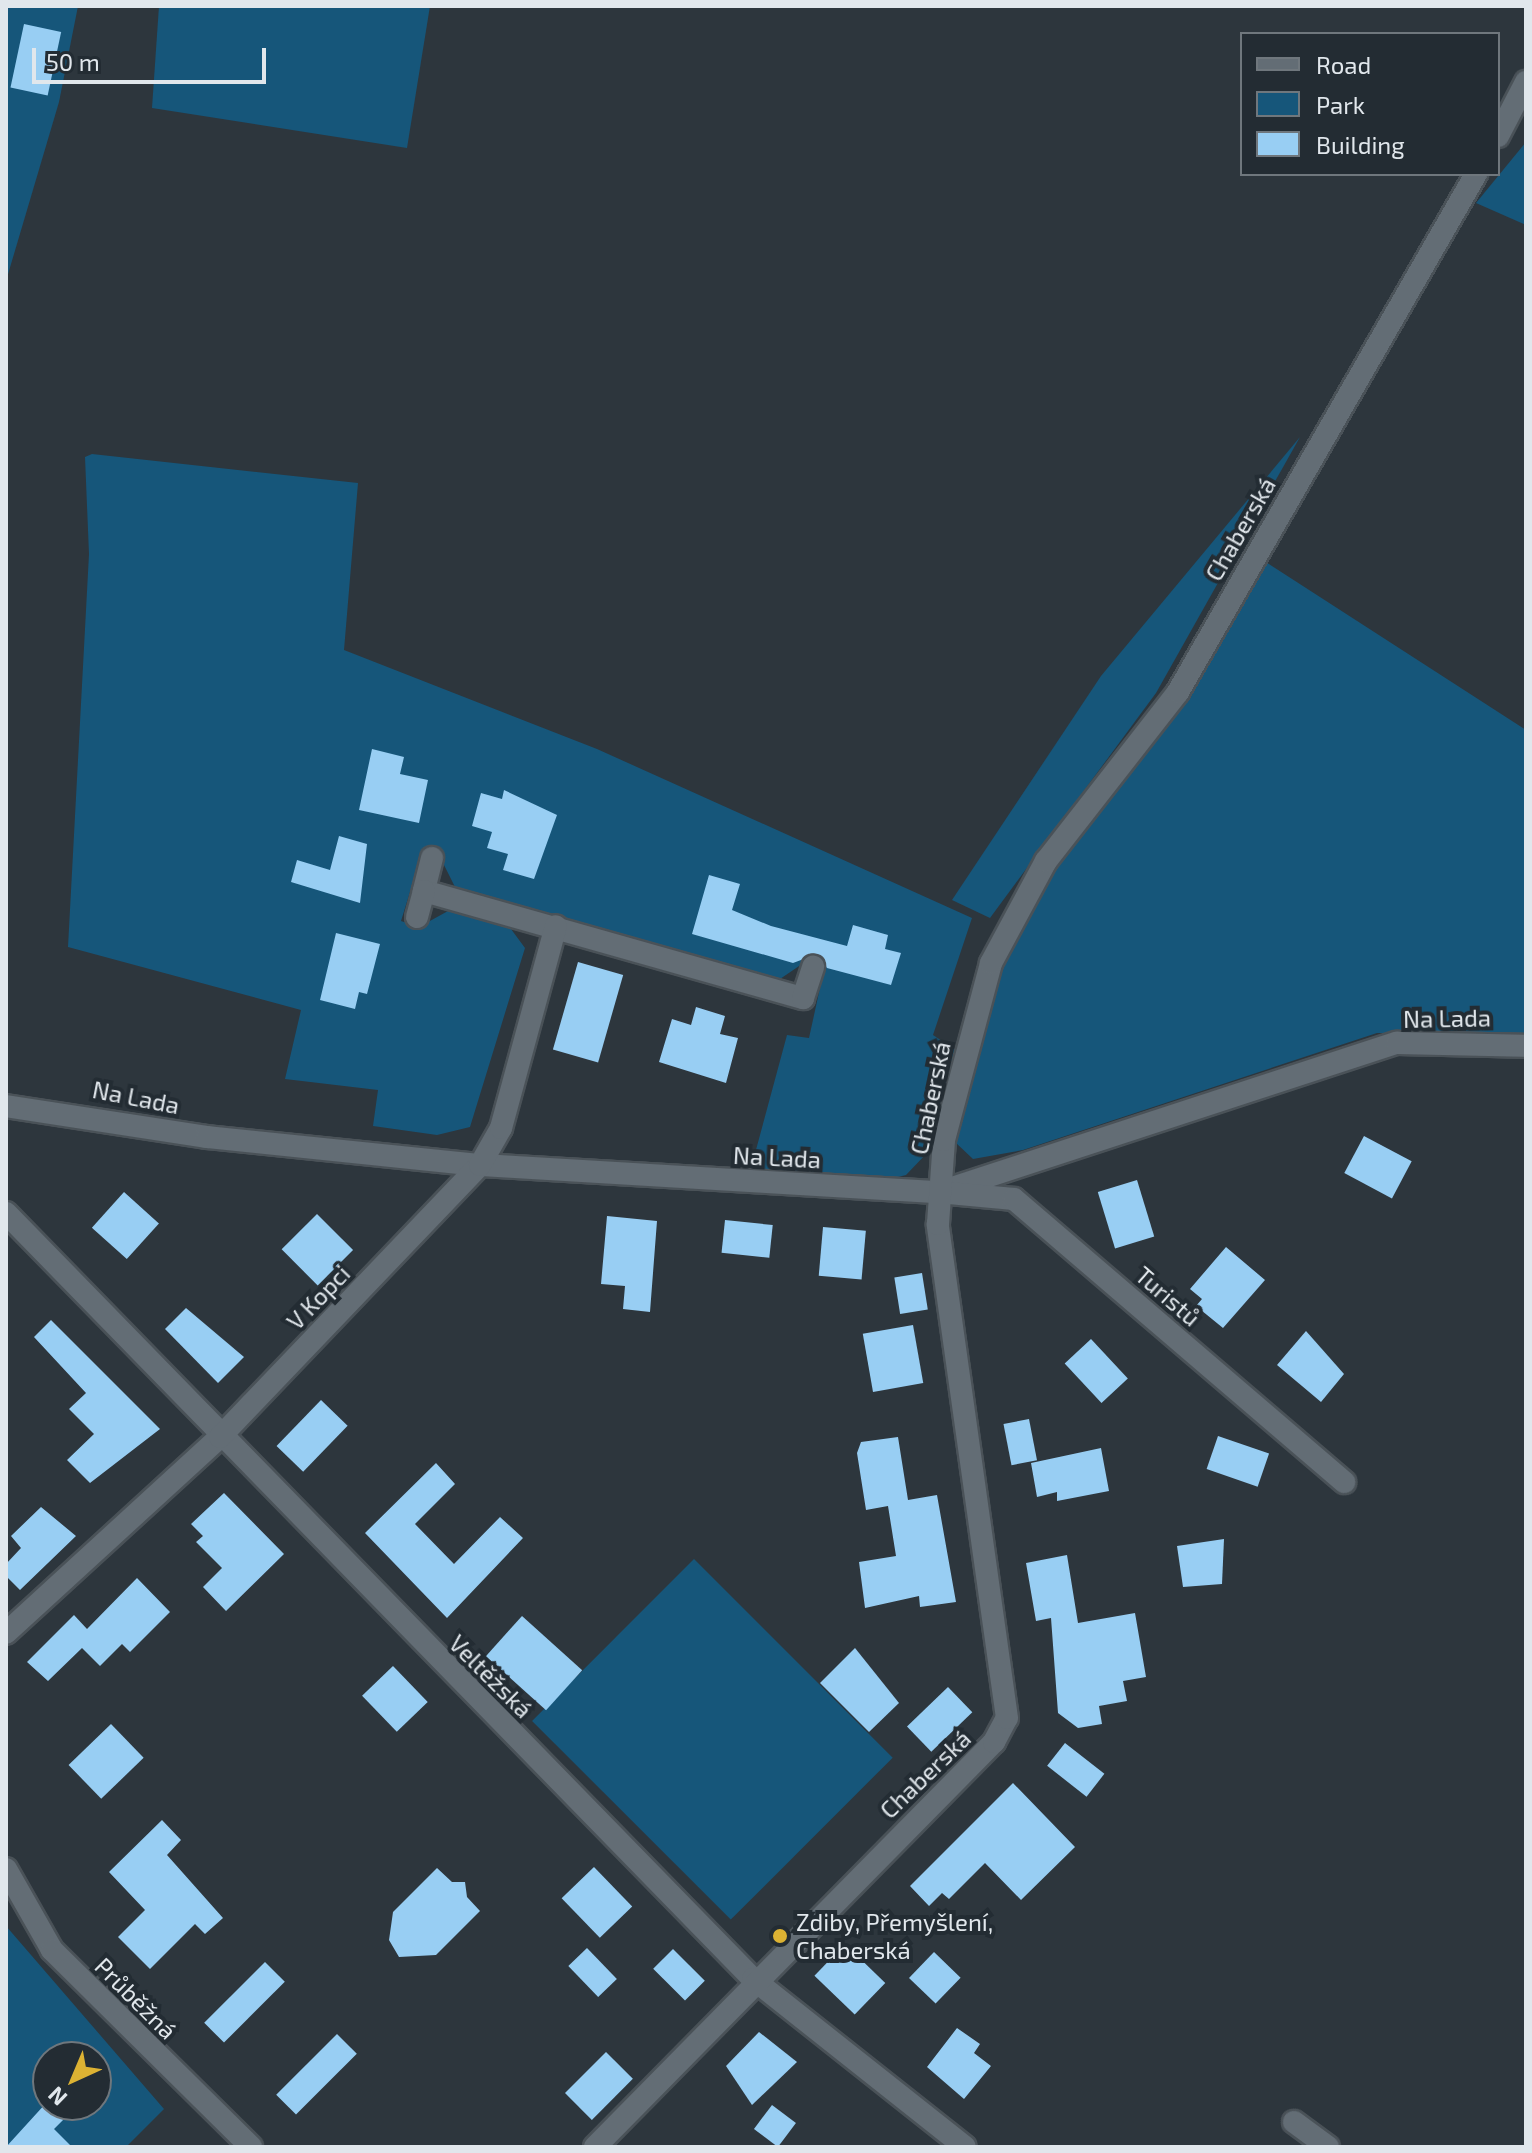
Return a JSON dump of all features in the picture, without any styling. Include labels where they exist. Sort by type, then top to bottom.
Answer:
[{"type":"street","points":[[1500,133],[1524,96]]},
{"type":"street","name":"Chaberská","points":[[595,2147],[753,1979],[994,1742],[1007,1718],[938,1224],[944,1140],[970,1033],[1012,913],[1178,692],[1475,176]]},
{"type":"street","points":[[417,917],[432,858]]},
{"type":"street","points":[[424,891],[803,998],[813,967]]},
{"type":"street","name":"V Kopci","points":[[6,1633],[220,1437],[480,1165],[501,1128],[556,926]]},
{"type":"street","name":"Na Lada","points":[[6,1106],[207,1137],[480,1165],[940,1192],[1397,1043],[1526,1046]]},
{"type":"street","name":"Turistů","points":[[940,1192],[1014,1199],[1344,1482]]},
{"type":"street","name":"Veltěžská","points":[[6,1213],[220,1437],[753,1979],[965,2147]]},
{"type":"street","name":"Průběžná","points":[[6,1869],[52,1950],[251,2147]]},
{"type":"street","points":[[1294,2122],[1328,2147]]},
{"type":"green space","points":[[6,6],[78,6],[59,102],[6,281]]},
{"type":"green space","points":[[159,6],[430,6],[407,148],[152,108]]},
{"type":"green space","points":[[1526,142],[1526,225],[1476,203]]},
{"type":"green space","points":[[1300,437],[1156,693],[990,918],[952,900],[1101,676]]},
{"type":"green space","points":[[92,454],[358,483],[344,650],[597,749],[972,918],[933,1035],[957,1051],[927,1153],[906,1175],[890,1179],[750,1172],[787,1035],[809,1038],[825,965],[808,960],[780,979],[670,950],[455,887],[439,855],[423,850],[401,921],[419,927],[448,911],[511,929],[525,948],[470,1127],[437,1135],[373,1126],[378,1090],[285,1079],[301,1010],[68,947],[89,554],[85,457]]},
{"type":"green space","points":[[1261,559],[1526,730],[1526,1034],[1377,1033],[1023,1150],[973,1159],[955,1142],[995,978],[1023,917]]},
{"type":"green space","points":[[694,1559],[893,1758],[731,1920],[532,1721]]},
{"type":"green space","points":[[6,1926],[105,2041],[32,2041],[32,2121],[112,2121],[112,2049],[164,2109],[126,2147],[6,2147]]},
{"type":"building","points":[[24,24],[61,32],[48,95],[10,88]]},
{"type":"building","points":[[372,749],[404,757],[400,774],[428,780],[419,823],[359,810]]},
{"type":"building","points":[[504,790],[557,815],[534,879],[503,870],[508,854],[487,848],[492,832],[472,826],[481,793],[502,799]]},
{"type":"building","points":[[339,836],[367,844],[360,903],[291,882],[297,860],[330,870]]},
{"type":"building","points":[[709,875],[740,884],[732,910],[771,926],[847,946],[853,925],[888,935],[885,949],[901,953],[891,985],[827,968],[817,954],[793,963],[692,934]]},
{"type":"building","points":[[336,933],[380,944],[367,994],[359,992],[355,1009],[320,1000]]},
{"type":"building","points":[[578,962],[623,975],[598,1062],[553,1049]]},
{"type":"building","points":[[696,1007],[725,1016],[720,1034],[738,1038],[726,1083],[659,1062],[672,1019],[691,1025]]},
{"type":"building","points":[[1364,1136],[1412,1161],[1392,1198],[1344,1173]]},
{"type":"building","points":[[1137,1180],[1154,1236],[1115,1248],[1098,1192]]},
{"type":"building","points":[[124,1192],[159,1223],[127,1259],[92,1228]]},
{"type":"building","points":[[317,1214],[353,1250],[318,1285],[282,1249]]},
{"type":"building","points":[[607,1216],[657,1221],[650,1312],[623,1309],[625,1286],[601,1284]]},
{"type":"building","points":[[725,1220],[773,1225],[769,1258],[722,1253]]},
{"type":"building","points":[[823,1227],[866,1231],[862,1280],[819,1276]]},
{"type":"building","points":[[1226,1247],[1265,1280],[1223,1328],[1196,1306],[1202,1299],[1190,1289]]},
{"type":"building","points":[[922,1273],[928,1310],[900,1314],[894,1277]]},
{"type":"building","points":[[186,1308],[244,1357],[218,1383],[165,1329]]},
{"type":"building","points":[[51,1320],[160,1429],[90,1483],[67,1460],[94,1434],[69,1409],[86,1393],[34,1337]]},
{"type":"building","points":[[913,1325],[923,1383],[873,1392],[863,1334]]},
{"type":"building","points":[[1306,1331],[1344,1374],[1321,1402],[1277,1365]]},
{"type":"building","points":[[1091,1339],[1128,1378],[1101,1403],[1065,1364]]},
{"type":"building","points":[[321,1400],[348,1426],[303,1472],[277,1446]]},
{"type":"building","points":[[1029,1419],[1037,1460],[1011,1465],[1003,1424]]},
{"type":"building","points":[[1218,1436],[1269,1454],[1258,1487],[1207,1469]]},
{"type":"building","points":[[898,1437],[908,1500],[937,1495],[956,1602],[920,1607],[919,1596],[865,1608],[859,1562],[896,1556],[888,1506],[866,1510],[857,1453],[861,1442]]},
{"type":"building","points":[[1101,1448],[1109,1491],[1057,1501],[1057,1492],[1037,1497],[1031,1463]]},
{"type":"building","points":[[436,1463],[455,1484],[415,1524],[454,1564],[500,1517],[523,1538],[447,1618],[365,1533]]},
{"type":"building","points":[[224,1493],[284,1554],[226,1611],[203,1587],[222,1568],[196,1542],[203,1536],[191,1524]]},
{"type":"building","points":[[41,1507],[76,1536],[20,1590],[6,1576],[6,1564],[21,1548],[11,1536]]},
{"type":"building","points":[[1224,1539],[1222,1584],[1183,1587],[1177,1546]]},
{"type":"building","points":[[1067,1555],[1078,1623],[1135,1613],[1146,1677],[1123,1681],[1127,1701],[1099,1706],[1102,1724],[1078,1728],[1058,1713],[1051,1618],[1036,1621],[1026,1563]]},
{"type":"building","points":[[137,1578],[170,1612],[130,1652],[122,1644],[100,1666],[82,1648],[48,1681],[27,1662],[74,1615],[87,1629]]},
{"type":"building","points":[[522,1616],[582,1670],[546,1710],[486,1656]]},
{"type":"building","points":[[855,1648],[899,1703],[869,1732],[820,1683]]},
{"type":"building","points":[[393,1666],[428,1702],[397,1732],[362,1696]]},
{"type":"building","points":[[948,1687],[972,1712],[931,1752],[907,1727]]},
{"type":"building","points":[[111,1724],[144,1758],[101,1799],[69,1765]]},
{"type":"building","points":[[1065,1743],[1104,1774],[1087,1797],[1047,1766]]},
{"type":"building","points":[[1013,1783],[1075,1847],[1021,1900],[985,1863],[949,1899],[942,1893],[929,1906],[910,1886]]},
{"type":"building","points":[[162,1820],[181,1840],[167,1855],[223,1918],[205,1934],[195,1924],[150,1969],[118,1937],[145,1910],[109,1872]]},
{"type":"building","points":[[594,1867],[632,1907],[600,1938],[562,1898]]},
{"type":"building","points":[[437,1868],[452,1882],[465,1882],[467,1897],[480,1911],[436,1955],[399,1957],[389,1940],[393,1912]]},
{"type":"building","points":[[845,1944],[885,1983],[855,2015],[814,1976]]},
{"type":"building","points":[[587,1948],[617,1979],[598,1997],[568,1966]]},
{"type":"building","points":[[673,1949],[705,1981],[685,2001],[653,1969]]},
{"type":"building","points":[[934,1952],[961,1978],[936,2004],[909,1978]]},
{"type":"building","points":[[265,1962],[285,1982],[224,2043],[204,2023]]},
{"type":"building","points":[[957,2028],[980,2044],[974,2053],[991,2066],[964,2099],[927,2067]]},
{"type":"building","points":[[759,2032],[797,2062],[752,2105],[726,2066]]},
{"type":"building","points":[[337,2034],[357,2054],[296,2115],[276,2095]]},
{"type":"building","points":[[606,2052],[633,2079],[592,2120],[565,2093]]},
{"type":"building","points":[[772,2105],[796,2123],[778,2147],[754,2129]]},
{"type":"building","points":[[32,2118],[32,2121],[62,2121],[54,2129],[72,2147],[6,2147]]},
{"type":"place","name":"Zdiby, Přemyšlení, Chaberská","points":[[780,1936]]}]
